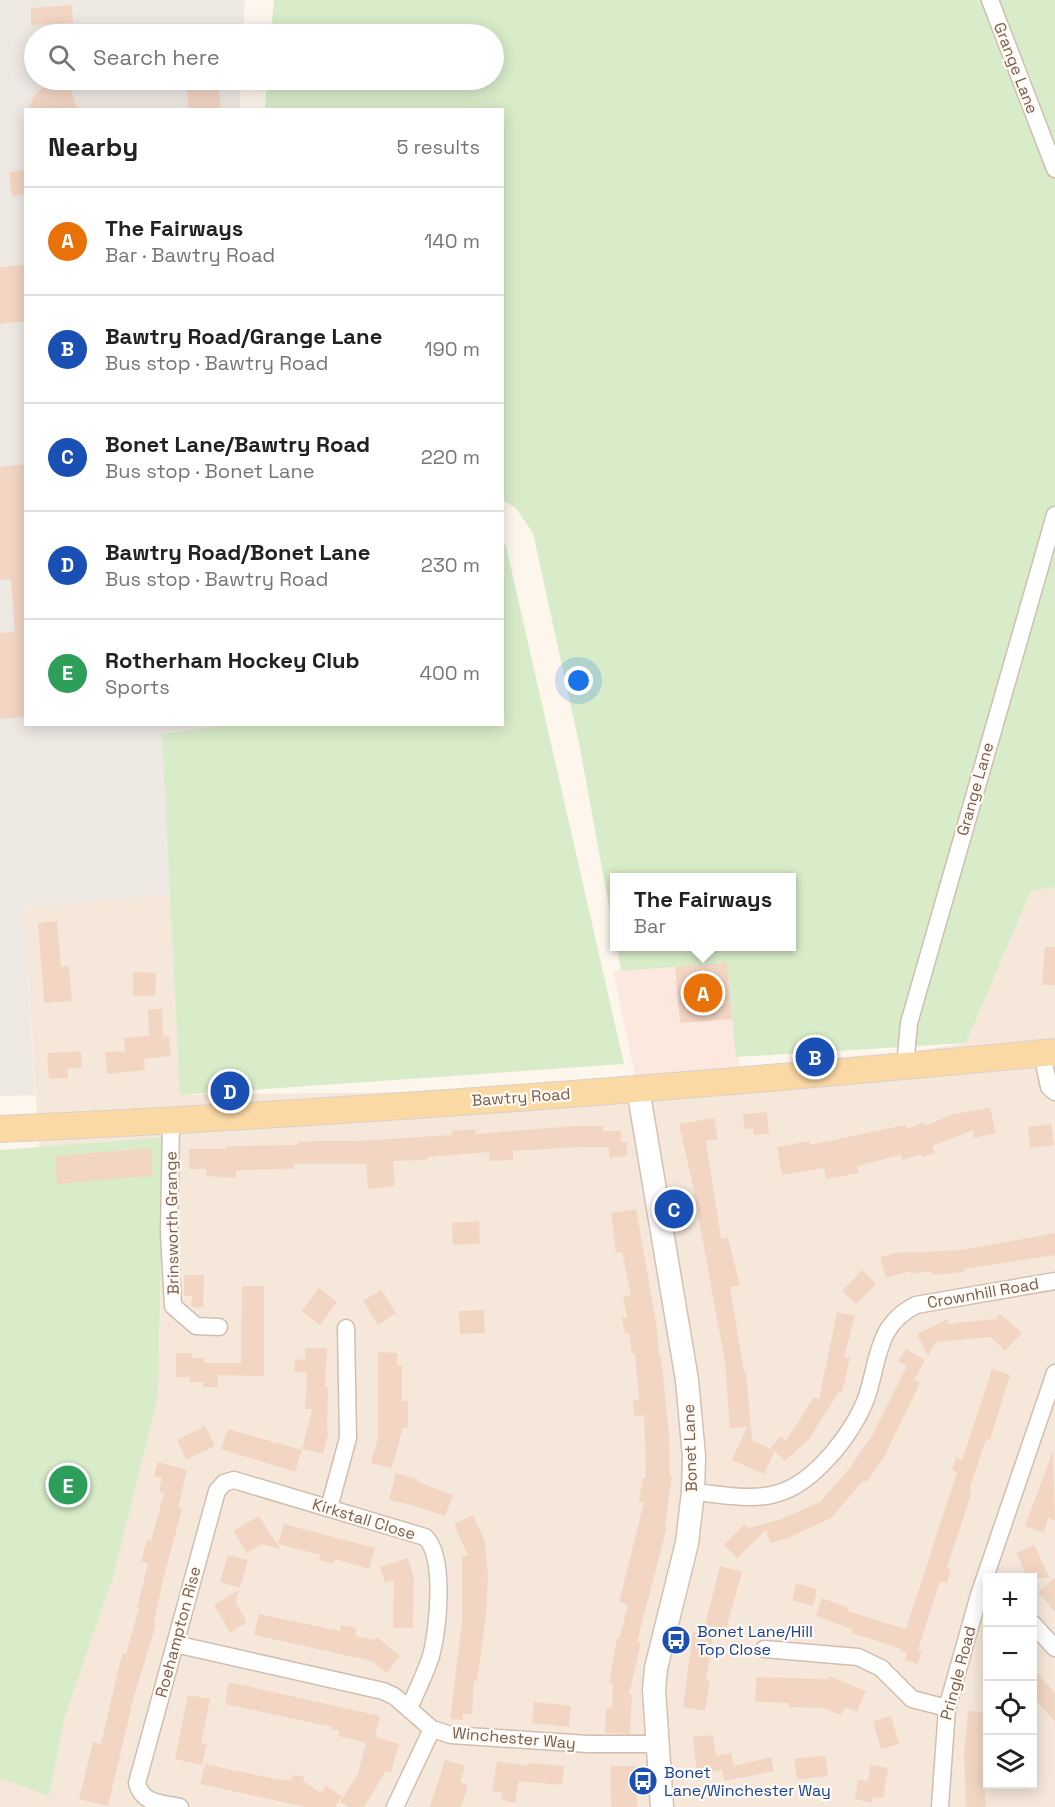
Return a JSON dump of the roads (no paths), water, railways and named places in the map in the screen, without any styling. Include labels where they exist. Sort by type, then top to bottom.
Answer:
[{"type":"main road","name":"Bawtry Road","points":[[0,1129],[171,1122],[638,1089],[1049,1052]]},
{"type":"main road","name":"Bonet Lane","points":[[638,1089],[692,1422],[693,1492],[687,1543],[656,1668],[654,1690],[662,1807]]},
{"type":"street","name":"Grange Lane","points":[[990,0],[1055,169]]},
{"type":"street","name":"Grange Lane","points":[[905,1066],[909,1023],[1055,515]]},
{"type":"street","name":"Bawtry Road","points":[[1049,1052],[1047,1082],[1055,1092]]},
{"type":"street","name":"Brinsworth Grange","points":[[171,1122],[169,1233],[173,1306],[196,1326],[219,1327]]},
{"type":"street","name":"Crownhill Road","points":[[693,1492],[751,1496],[774,1495],[792,1488],[809,1476],[852,1428],[867,1394],[885,1333],[891,1321],[903,1311],[916,1305],[1055,1281]]},
{"type":"street","points":[[329,1508],[348,1438],[346,1328]]},
{"type":"street","name":"Pringle Road","points":[[990,1573],[1055,1373]]},
{"type":"street","name":"Kirkstall Close","points":[[234,1480],[425,1537],[432,1546],[436,1564],[438,1605],[432,1653],[409,1708]]},
{"type":"street","name":"Roehampton Rise","points":[[180,1807],[146,1800],[139,1793],[136,1783],[218,1491],[224,1483],[234,1480]]},
{"type":"street","name":"Pringle Road","points":[[940,1807],[947,1708],[983,1596]]},
{"type":"street","points":[[1036,1627],[1055,1648]]},
{"type":"street","name":"Winchester Way","points":[[175,1644],[383,1691],[409,1708],[432,1729],[451,1735],[482,1739],[657,1744]]},
{"type":"street","points":[[764,1649],[858,1657],[881,1668],[912,1699],[947,1708]]},
{"type":"street","points":[[395,1807],[432,1729]]},
{"type":"place","name":"The Fairways","points":[[703,993]]},
{"type":"place","name":"Bawtry Road/Grange Lane","points":[[815,1057]]},
{"type":"place","name":"Bawtry Road/Bonet Lane","points":[[230,1091]]},
{"type":"place","name":"Bonet Lane/Bawtry Road","points":[[674,1209]]},
{"type":"place","name":"Rotherham Hockey Club","points":[[68,1485]]},
{"type":"place","name":"Bonet Lane/Hill Top Close","points":[[676,1640]]},
{"type":"place","name":"Bonet Lane/Winchester Way","points":[[643,1781]]}]
